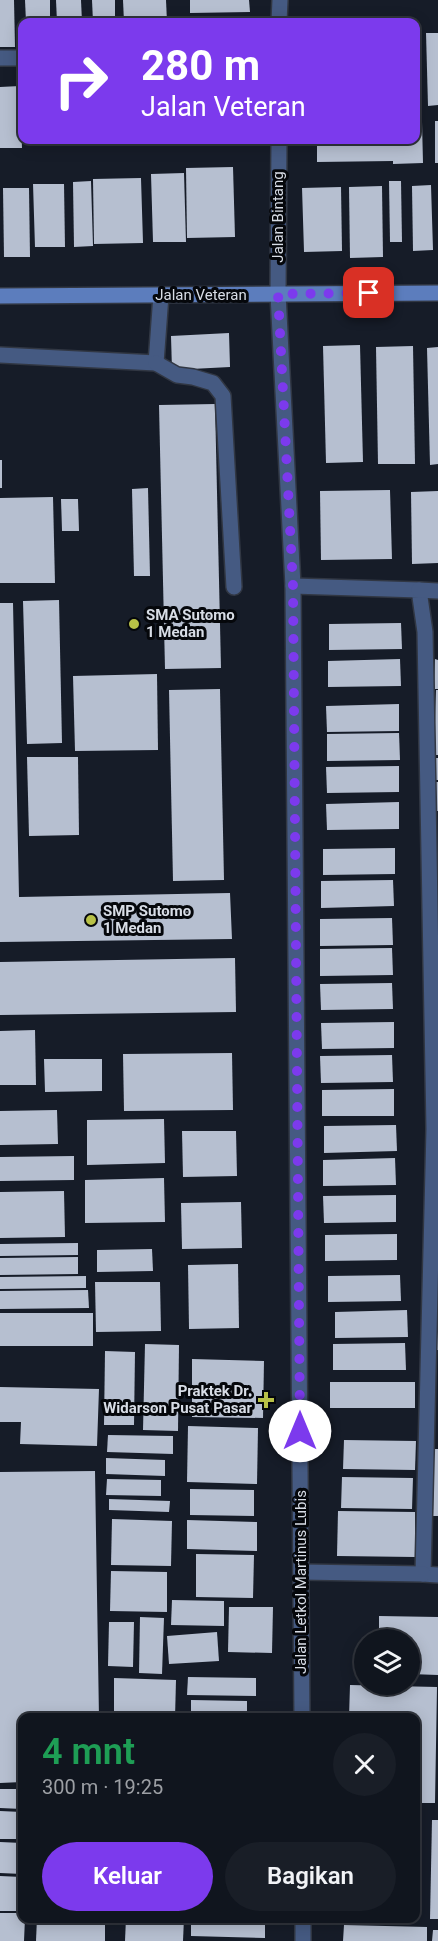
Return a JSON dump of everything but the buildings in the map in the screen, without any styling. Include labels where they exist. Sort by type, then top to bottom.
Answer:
[{"type":"street","points":[[279,18],[280,0]]},
{"type":"street","points":[[0,58],[18,58]]},
{"type":"street","name":"Jalan Bintang","points":[[278,294],[279,144]]},
{"type":"street","name":"Jalan Veteran","points":[[0,296],[438,293]]},
{"type":"street","name":"Jalan Letkol Martinus Lubis","points":[[278,294],[293,586],[302,1713]]},
{"type":"street","points":[[156,363],[161,295]]},
{"type":"street","points":[[0,355],[156,363],[177,375],[193,376],[213,383],[223,396],[234,587]]},
{"type":"street","points":[[293,586],[438,591]]},
{"type":"street","points":[[301,1572],[431,1575],[436,1129],[425,632],[419,590]]},
{"type":"street","points":[[303,1923],[303,1941]]},
{"type":"place","name":"SMA Sutomo 1 Medan","points":[[134,624]]},
{"type":"place","name":"SMP Sutomo 1 Medan","points":[[91,920]]},
{"type":"place","name":"Praktek Dr. Widarson Pusat Pasar","points":[[266,1400]]},
{"type":"route","points":[[300,1431],[293,586],[278,294],[369,293]]}]
